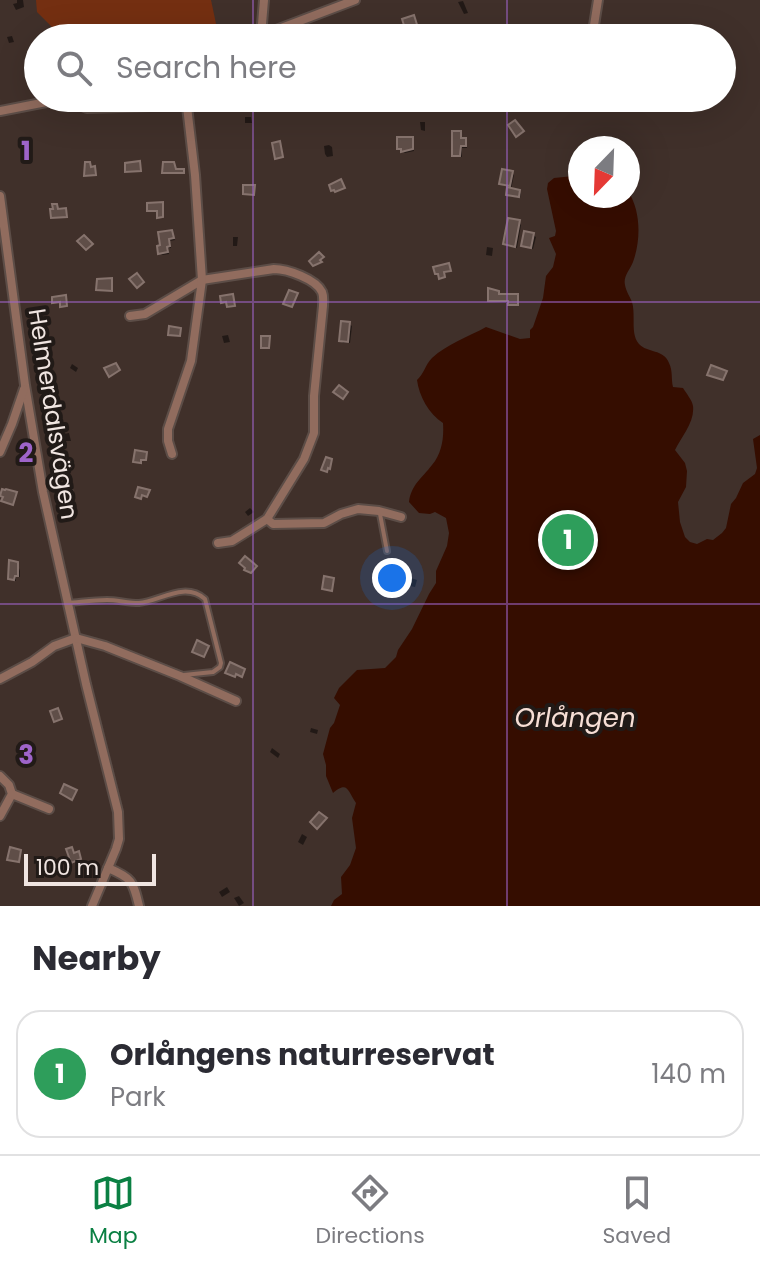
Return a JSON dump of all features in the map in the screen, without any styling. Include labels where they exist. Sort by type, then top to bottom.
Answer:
[{"type":"street","points":[[260,24],[264,0]]},
{"type":"street","points":[[292,24],[355,0]]},
{"type":"street","points":[[594,24],[598,0]]},
{"type":"street","points":[[0,111],[24,106]]},
{"type":"street","points":[[172,454],[168,429],[191,361],[202,280],[188,112]]},
{"type":"street","name":"Helmerdalsvägen","points":[[0,196],[25,385],[43,492],[118,812],[119,839],[92,906]]},
{"type":"street","points":[[130,316],[145,314],[202,280],[274,269],[283,269],[316,284],[322,291],[314,433],[304,459],[267,519],[232,541],[218,543]]},
{"type":"street","points":[[0,452],[25,385]]},
{"type":"street","points":[[267,519],[273,524],[324,523],[358,509],[401,517]]},
{"type":"street","points":[[0,679],[54,646],[76,638],[105,646],[236,701]]},
{"type":"street","points":[[0,776],[9,785],[12,794],[0,816]]},
{"type":"street","points":[[12,794],[49,809]]},
{"type":"street","points":[[108,868],[128,876],[139,906]]},
{"type":"lane","points":[[379,511],[387,551]]},
{"type":"lane","points":[[68,603],[108,600],[135,603],[174,592],[200,595],[205,599],[221,663],[213,672],[180,676]]},
{"type":"shaded area","points":[[36,0],[211,0],[216,24],[49,24],[37,12]]},
{"type":"water","name":"Orlången","points":[[568,177],[568,208],[635,208],[637,244],[625,282],[633,307],[636,340],[642,347],[667,359],[673,387],[683,388],[693,406],[690,424],[675,450],[687,471],[686,487],[678,502],[680,522],[690,542],[697,544],[707,539],[713,540],[726,528],[731,504],[743,483],[755,474],[753,439],[760,435],[760,906],[331,906],[342,894],[341,877],[350,865],[356,848],[352,818],[356,803],[344,787],[333,793],[326,776],[323,754],[340,705],[334,698],[339,688],[357,670],[385,668],[396,657],[436,583],[436,571],[447,546],[449,533],[446,518],[435,512],[419,513],[409,502],[415,486],[438,455],[443,434],[443,423],[426,404],[417,380],[438,353],[486,327],[520,339],[530,338],[530,330],[543,298],[546,276],[553,267],[556,254],[549,238],[555,236],[556,231],[547,189],[554,178]]},
{"type":"building","points":[[414,15],[417,24],[404,24],[402,19]]},
{"type":"building","points":[[515,120],[524,131],[516,137],[508,125]]},
{"type":"building","points":[[452,131],[461,131],[461,138],[466,138],[466,146],[461,146],[460,156],[452,156]]},
{"type":"building","points":[[397,137],[413,137],[413,149],[401,152],[397,149]]},
{"type":"building","points":[[280,141],[283,157],[275,159],[272,143]]},
{"type":"building","points":[[140,161],[141,171],[125,172],[125,163]]},
{"type":"building","points":[[85,162],[90,162],[91,167],[95,166],[96,175],[84,176]]},
{"type":"building","points":[[163,162],[174,162],[176,169],[184,169],[184,173],[162,173]]},
{"type":"building","points":[[502,169],[513,171],[510,186],[499,184]]},
{"type":"building","points":[[341,179],[345,188],[331,191],[329,185]]},
{"type":"building","points":[[243,185],[255,185],[254,195],[243,194]]},
{"type":"building","points":[[507,187],[520,190],[519,197],[506,195]]},
{"type":"building","points":[[163,202],[163,217],[157,218],[157,211],[147,211],[147,203]]},
{"type":"building","points":[[52,204],[57,204],[58,209],[66,208],[67,217],[51,218]]},
{"type":"building","points":[[508,218],[520,220],[515,247],[503,244]]},
{"type":"building","points":[[172,230],[174,238],[169,239],[168,252],[158,254],[158,232]]},
{"type":"building","points":[[524,231],[534,233],[531,248],[521,246]]},
{"type":"building","points":[[84,235],[93,244],[86,250],[77,241]]},
{"type":"building","points":[[319,252],[324,257],[320,260],[322,262],[313,266],[309,261]]},
{"type":"building","points":[[449,263],[451,271],[444,272],[445,277],[439,279],[433,267]]},
{"type":"building","points":[[137,273],[144,282],[137,288],[129,279]]},
{"type":"building","points":[[112,278],[112,291],[96,290],[97,279]]},
{"type":"building","points":[[488,288],[499,291],[499,294],[518,294],[518,305],[508,305],[508,301],[488,301]]},
{"type":"building","points":[[289,290],[298,293],[292,307],[283,304]]},
{"type":"building","points":[[233,294],[235,306],[227,307],[226,302],[221,303],[220,296]]},
{"type":"building","points":[[66,295],[67,306],[60,307],[60,302],[52,303],[52,297]]},
{"type":"building","points":[[341,321],[350,322],[348,342],[339,341]]},
{"type":"building","points":[[169,326],[181,328],[180,336],[168,335]]},
{"type":"building","points":[[261,336],[270,336],[269,348],[261,348]]},
{"type":"building","points":[[116,363],[120,370],[109,377],[104,368]]},
{"type":"building","points":[[711,365],[727,371],[723,380],[707,375]]},
{"type":"building","points":[[339,385],[348,392],[343,399],[333,392]]},
{"type":"building","points":[[135,450],[147,452],[146,460],[133,462]]},
{"type":"building","points":[[326,457],[332,459],[327,472],[321,470]]},
{"type":"building","points":[[71,484],[73,494],[66,496],[65,492],[61,493],[60,487]]},
{"type":"building","points":[[138,487],[150,490],[147,497],[135,497]]},
{"type":"building","points":[[2,489],[17,492],[13,505],[1,501]]},
{"type":"building","points":[[245,556],[257,566],[251,573],[239,563]]},
{"type":"building","points":[[9,560],[18,562],[18,576],[14,580],[8,579]]},
{"type":"building","points":[[324,576],[334,578],[332,591],[322,589]]},
{"type":"building","points":[[197,640],[209,646],[204,657],[192,652]]},
{"type":"building","points":[[230,662],[245,669],[242,677],[225,673]]},
{"type":"building","points":[[58,708],[62,719],[54,722],[50,711]]},
{"type":"building","points":[[64,784],[77,790],[72,800],[60,793]]},
{"type":"building","points":[[319,812],[327,818],[317,829],[310,822]]},
{"type":"building","points":[[10,847],[21,850],[19,862],[7,860]]},
{"type":"building","points":[[72,847],[74,853],[79,851],[81,859],[71,863],[66,849]]},
{"type":"place","name":"Orlångens naturreservat","points":[[568,540]]}]
